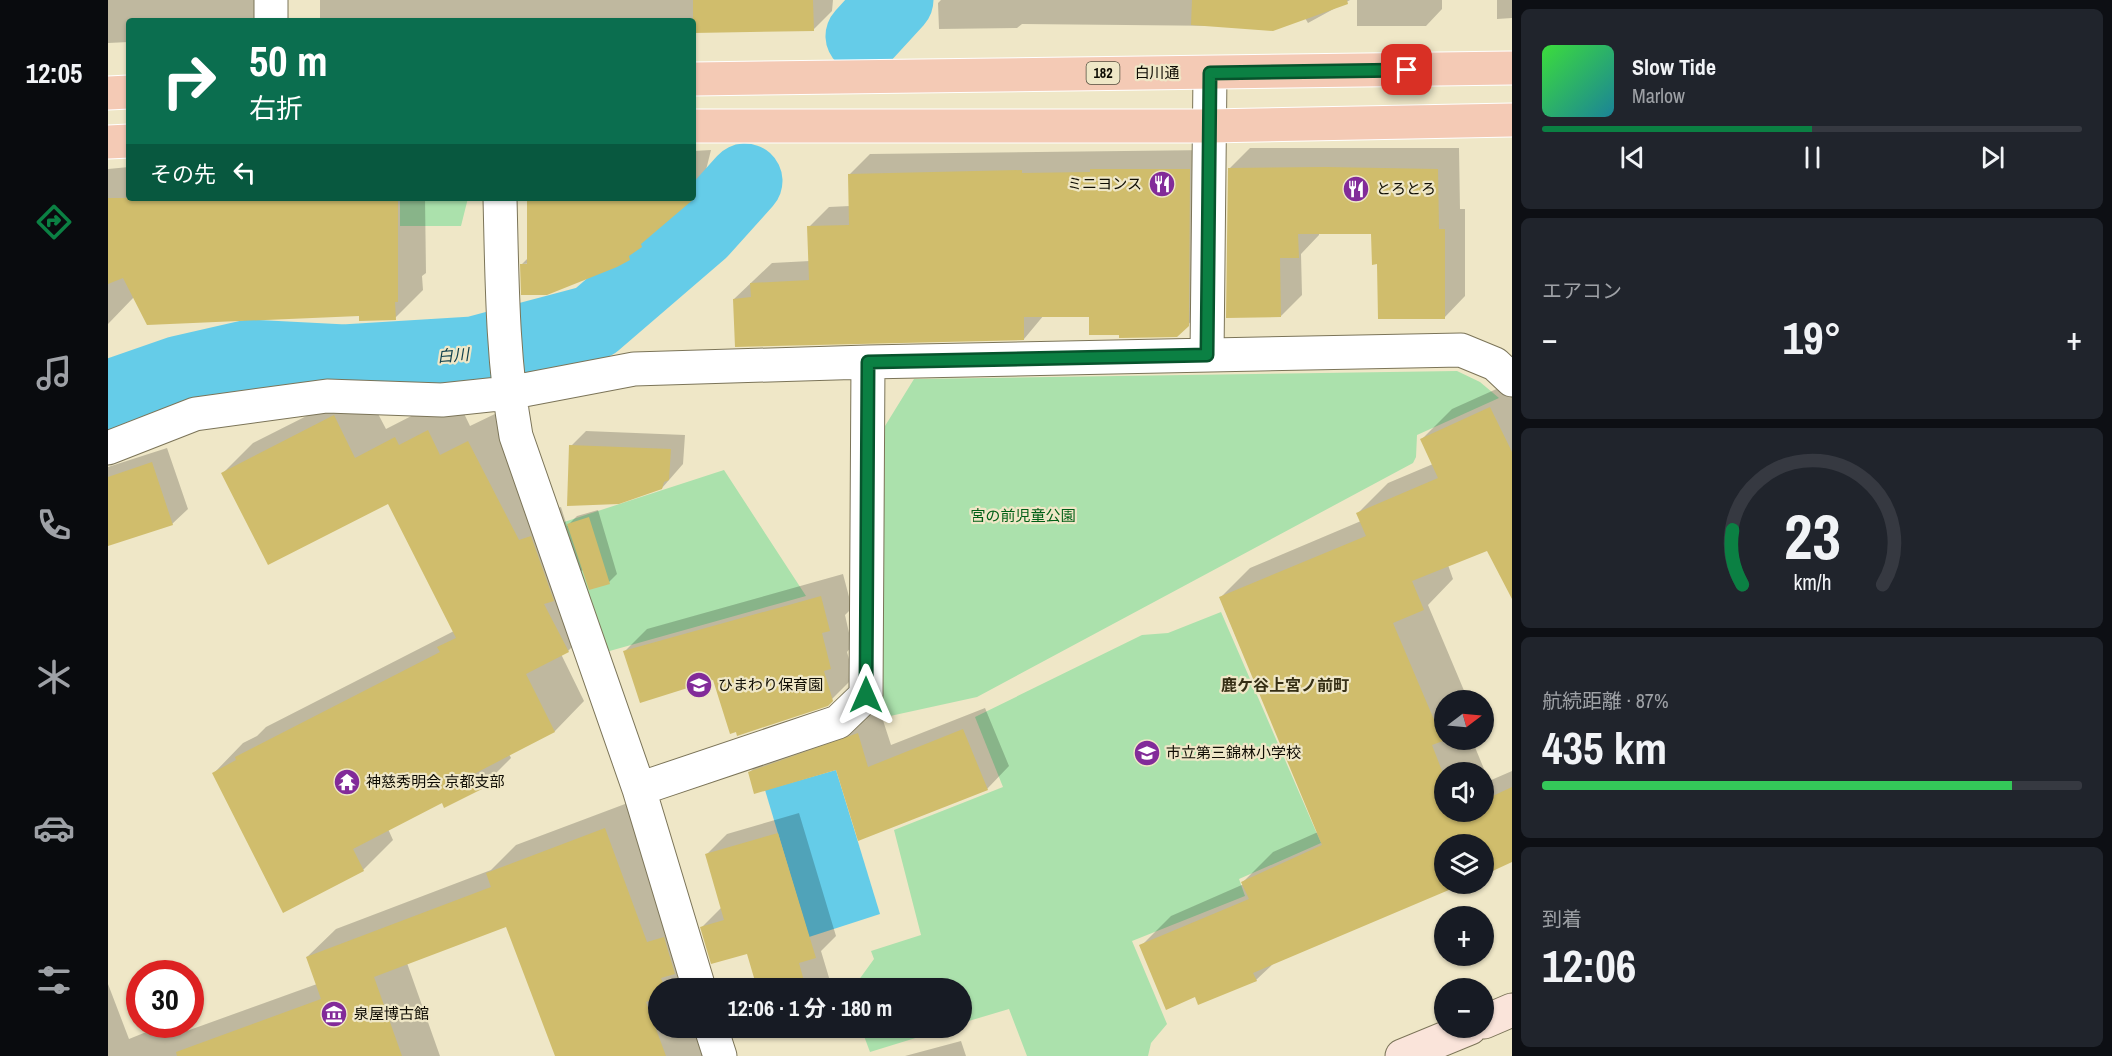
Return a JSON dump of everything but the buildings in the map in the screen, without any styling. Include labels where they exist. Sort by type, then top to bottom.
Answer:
[{"type":"main road","name":"白川通","points":[[696,79],[1512,68]]},
{"type":"main road","points":[[108,93],[126,92]]},
{"type":"main road","points":[[696,126],[1210,126],[1512,120]]},
{"type":"main road","points":[[108,142],[126,141]]},
{"type":"street","points":[[271,0],[271,18]]},
{"type":"street","points":[[1207,355],[1210,73]]},
{"type":"street","points":[[500,201],[502,309],[508,382],[516,436],[639,789],[696,978]]},
{"type":"street","points":[[108,448],[195,414],[327,396],[442,400],[508,382],[634,369],[1461,350],[1496,364],[1512,380]]},
{"type":"street","points":[[639,789],[838,723],[866,695],[868,362]]},
{"type":"street","points":[[1494,1018],[1512,1010]]},
{"type":"street","points":[[714,1038],[720,1056]]},
{"type":"street","points":[[1402,1056],[1446,1038]]},
{"type":"green space","points":[[400,201],[467,201],[461,226],[400,226]]},
{"type":"green space","name":"宮の前児童公園","points":[[1457,371],[1480,382],[1499,398],[1417,435],[1416,457],[1413,463],[977,697],[881,718],[885,426],[914,379]]},
{"type":"green space","points":[[724,470],[806,596],[606,652],[561,523]]},
{"type":"green space","points":[[1221,612],[1321,843],[1239,879],[1245,896],[1132,941],[1167,1024],[1151,1043],[1148,1056],[1027,1056],[1009,1009],[972,1020],[972,978],[860,978],[874,959],[871,951],[921,935],[894,830],[1003,787],[975,717],[1142,635],[1168,633]]},
{"type":"green space","points":[[865,1038],[916,1038],[870,1052]]},
{"type":"water","points":[[836,770],[880,914],[809,937],[765,790]]},
{"type":"waterway","name":"白川","points":[[863,36],[896,0]]},
{"type":"waterway","name":"白川","points":[[108,398],[180,373],[250,357],[344,362],[474,354],[594,322],[701,230],[745,181]]},
{"type":"place","name":"ミニヨンス","points":[[1162,184]]},
{"type":"place","name":"とろとろ","points":[[1356,189]]},
{"type":"place","name":"ひまわり保育園","points":[[699,685]]},
{"type":"place","name":"市立第三錦林小学校","points":[[1147,753]]},
{"type":"place","name":"神慈秀明会 京都支部","points":[[347,782]]},
{"type":"place","name":"泉屋博古館","points":[[334,1014]]},
{"type":"district","name":"鹿ケ谷上宮ノ前町","points":[[1285,685]]},
{"type":"route","points":[[866,695],[868,362],[1207,355],[1210,73],[1407,70]]}]
